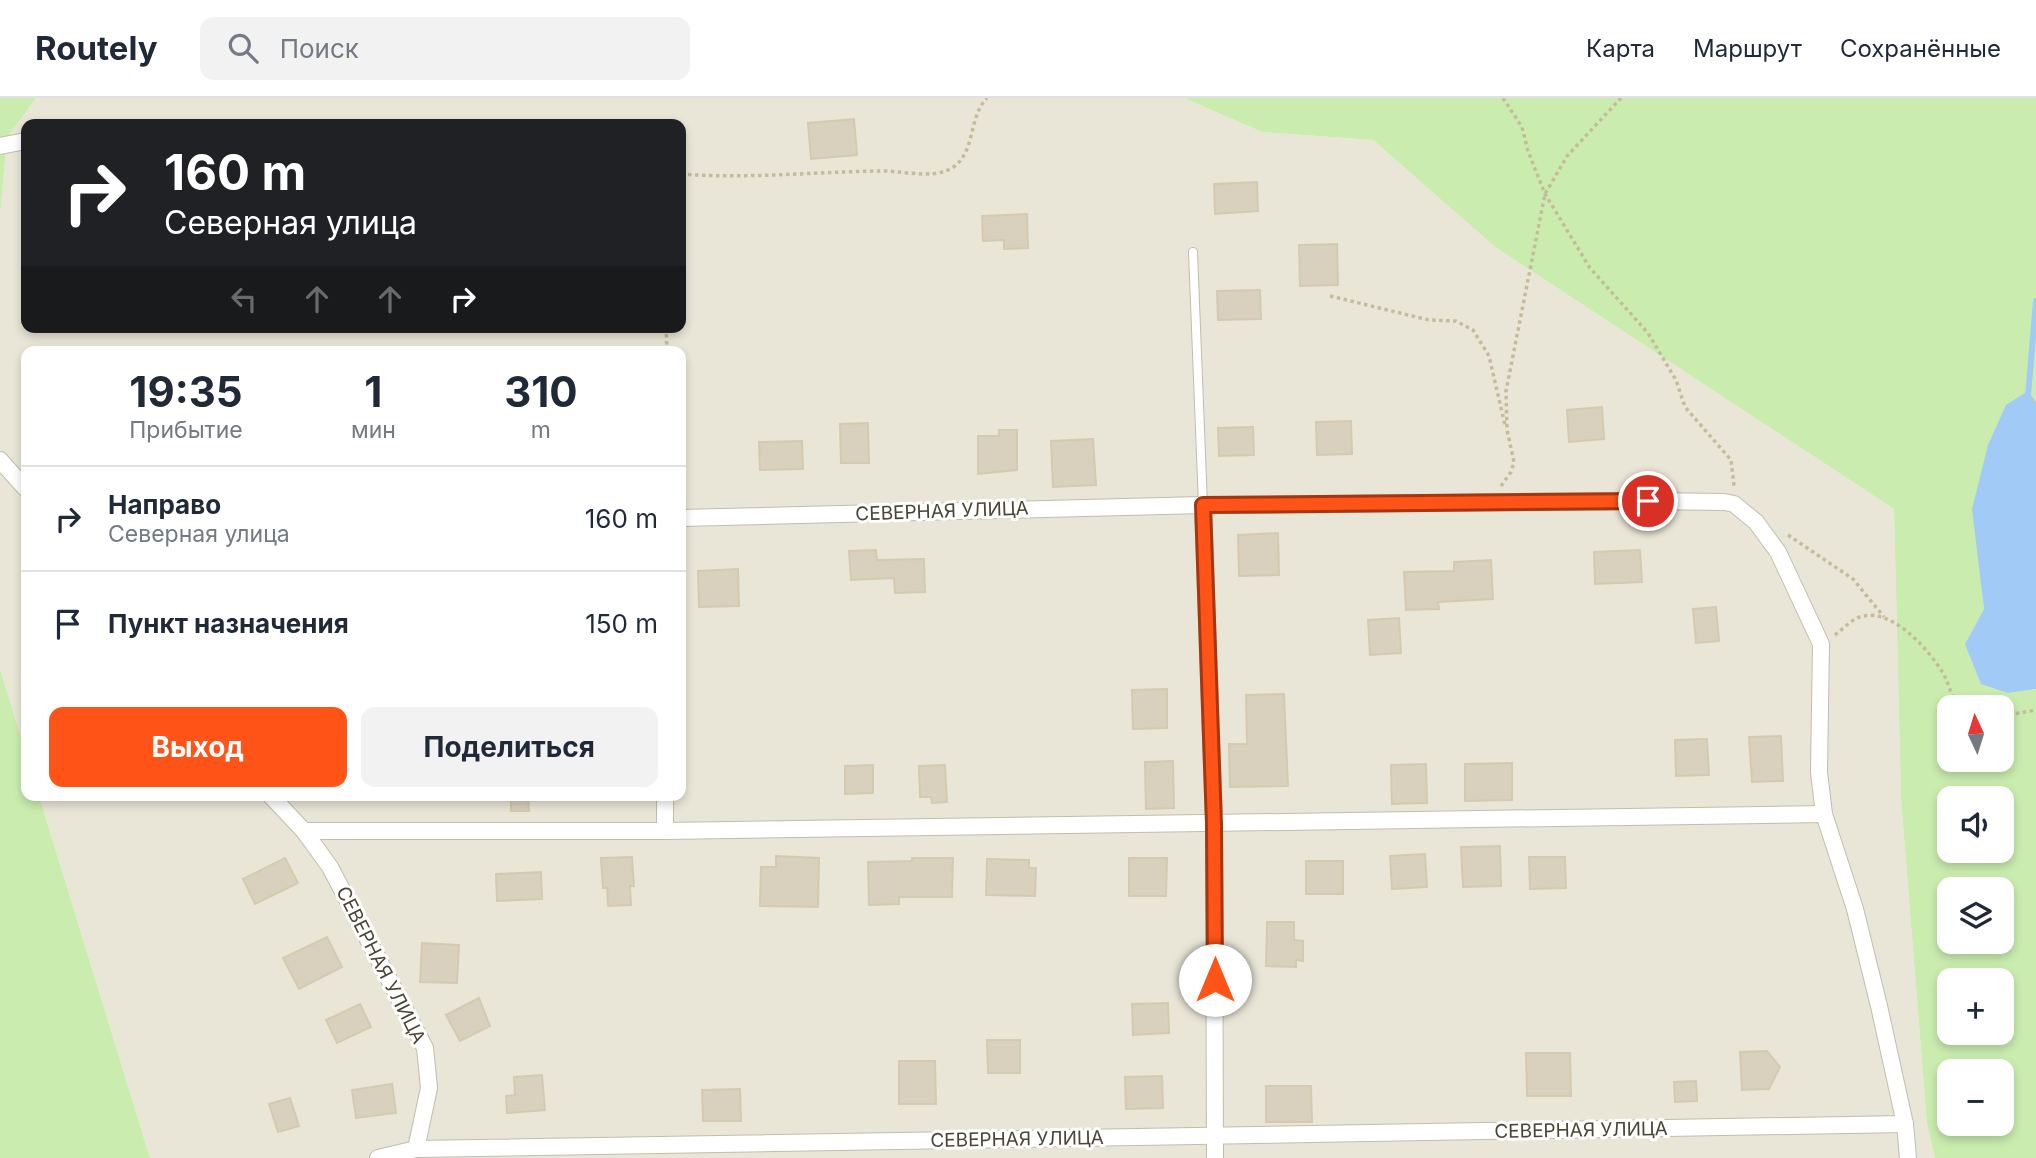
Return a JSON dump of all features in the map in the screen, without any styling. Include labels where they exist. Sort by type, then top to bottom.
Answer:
[{"type":"street","points":[[0,146],[21,142]]},
{"type":"street","points":[[0,460],[21,483]]},
{"type":"street","name":"СЕВЕРНАЯ УЛИЦА","points":[[686,518],[1203,505],[1487,505],[1648,501],[1734,504]]},
{"type":"street","points":[[1734,504],[1756,522],[1771,541],[1821,644],[1819,772],[1824,814],[1858,921],[1905,1124],[1908,1158]]},
{"type":"street","points":[[1203,505],[1214,824],[1216,1158]]},
{"type":"street","name":"СЕВЕРНАЯ УЛИЦА","points":[[276,801],[304,831],[330,867],[425,1048],[429,1088],[416,1149],[1905,1124]]},
{"type":"street","points":[[665,801],[665,831]]},
{"type":"street","points":[[304,831],[665,831],[1824,814]]},
{"type":"street","points":[[378,1158],[416,1149]]},
{"type":"lane","points":[[1193,252],[1203,505]]},
{"type":"path","points":[[686,173],[748,178],[869,171],[941,172],[955,165],[966,150],[977,111],[987,98]]},
{"type":"path","points":[[1503,98],[1522,127],[1528,151],[1545,194],[1590,268],[1648,333],[1676,380],[1685,407],[1731,460],[1734,504]]},
{"type":"path","points":[[1507,430],[1506,391],[1545,194],[1567,156],[1621,98]]},
{"type":"path","points":[[1330,296],[1429,320],[1456,321],[1473,330],[1489,356],[1513,454],[1511,472],[1487,505]]},
{"type":"path","points":[[1781,531],[1853,579],[1884,617],[1922,644],[1944,676],[1950,695]]},
{"type":"path","points":[[1821,644],[1858,617],[1884,617]]},
{"type":"path","points":[[2014,714],[2036,710]]},
{"type":"shaded area","points":[[36,98],[1184,98],[1262,132],[1373,140],[1495,247],[1894,509],[1901,799],[1927,1124],[1935,1158],[150,1158],[41,801],[686,801],[686,346],[21,346],[21,738],[0,669],[0,216],[7,138]]},
{"type":"green space","points":[[0,98],[36,98],[7,138],[0,216]]},
{"type":"green space","points":[[1184,98],[2036,98],[2036,402],[2028,391],[1979,561],[1984,609],[1965,644],[2008,693],[2036,689],[2036,1158],[1935,1158],[1927,1124],[1901,799],[1894,509],[1495,247],[1373,140],[1262,132]]},
{"type":"green space","points":[[0,669],[21,738],[21,801],[41,801],[150,1158],[0,1158]]},
{"type":"water","points":[[2028,391],[2036,402],[2036,689],[2008,693],[1981,684],[1965,644],[1984,609],[1972,509],[1988,445],[2006,405]]},
{"type":"building","points":[[854,119],[857,155],[811,159],[808,123]]},
{"type":"building","points":[[1257,182],[1258,211],[1215,214],[1214,184]]},
{"type":"building","points":[[1027,214],[1028,248],[1004,249],[1004,240],[983,241],[982,216]]},
{"type":"building","points":[[1337,244],[1338,285],[1300,286],[1299,245]]},
{"type":"building","points":[[1260,290],[1261,319],[1218,320],[1217,291]]},
{"type":"building","points":[[1602,407],[1604,439],[1569,442],[1567,410]]},
{"type":"building","points":[[1351,421],[1352,454],[1317,455],[1316,422]]},
{"type":"building","points":[[868,423],[869,463],[841,463],[840,424]]},
{"type":"building","points":[[1253,427],[1254,455],[1219,456],[1218,428]]},
{"type":"building","points":[[999,430],[1017,430],[1017,470],[978,474],[978,436],[999,436]]},
{"type":"building","points":[[1093,439],[1096,485],[1053,487],[1051,441]]},
{"type":"building","points":[[802,441],[803,469],[760,470],[759,442]]},
{"type":"building","points":[[1278,533],[1279,575],[1239,576],[1238,535]]},
{"type":"building","points":[[876,550],[877,560],[924,559],[925,592],[895,593],[894,578],[851,580],[849,551]]},
{"type":"building","points":[[1640,550],[1642,582],[1595,584],[1594,552]]},
{"type":"building","points":[[1491,560],[1493,599],[1438,602],[1439,609],[1406,610],[1404,572],[1454,571],[1454,562]]},
{"type":"building","points":[[738,569],[739,606],[699,607],[698,571]]},
{"type":"building","points":[[1716,607],[1719,641],[1696,643],[1693,609]]},
{"type":"building","points":[[1399,618],[1401,653],[1370,655],[1368,620]]},
{"type":"building","points":[[1167,689],[1167,728],[1133,729],[1132,690]]},
{"type":"building","points":[[1284,694],[1288,786],[1230,787],[1229,744],[1247,744],[1246,695]]},
{"type":"building","points":[[1781,736],[1783,781],[1752,782],[1749,737]]},
{"type":"building","points":[[1707,739],[1709,775],[1676,776],[1675,740]]},
{"type":"building","points":[[1173,761],[1174,808],[1146,809],[1145,762]]},
{"type":"building","points":[[1512,763],[1512,800],[1465,801],[1465,764]]},
{"type":"building","points":[[1426,764],[1427,803],[1392,804],[1391,765]]},
{"type":"building","points":[[873,765],[873,793],[845,794],[845,766]]},
{"type":"building","points":[[945,765],[947,802],[932,803],[931,797],[920,797],[919,766]]},
{"type":"building","points":[[511,801],[528,801],[529,811],[511,811]]},
{"type":"building","points":[[1500,846],[1501,886],[1463,887],[1461,847]]},
{"type":"building","points":[[1425,854],[1427,887],[1392,889],[1390,856]]},
{"type":"building","points":[[776,856],[819,858],[818,907],[760,906],[761,867],[776,867]]},
{"type":"building","points":[[632,857],[634,886],[630,886],[631,905],[608,906],[607,888],[603,888],[601,858]]},
{"type":"building","points":[[1529,857],[1565,857],[1566,888],[1530,889]]},
{"type":"building","points":[[285,858],[298,883],[255,904],[243,879]]},
{"type":"building","points":[[912,858],[953,858],[952,897],[899,897],[899,904],[869,905],[868,862],[912,861]]},
{"type":"building","points":[[1129,858],[1167,858],[1166,896],[1129,896]]},
{"type":"building","points":[[987,859],[1029,860],[1029,868],[1036,868],[1035,896],[986,895]]},
{"type":"building","points":[[1306,861],[1343,861],[1343,894],[1306,894]]},
{"type":"building","points":[[541,872],[542,899],[497,901],[496,874]]},
{"type":"building","points":[[1267,922],[1294,922],[1294,940],[1303,941],[1303,961],[1296,960],[1296,967],[1266,966]]},
{"type":"building","points":[[327,937],[342,967],[299,989],[283,958]]},
{"type":"building","points":[[422,943],[459,945],[457,983],[420,982]]},
{"type":"building","points":[[479,998],[490,1026],[460,1041],[446,1015]]},
{"type":"building","points":[[1168,1003],[1169,1033],[1133,1035],[1132,1004]]},
{"type":"building","points":[[360,1004],[371,1027],[337,1043],[326,1020]]},
{"type":"building","points":[[987,1040],[1020,1040],[1020,1073],[988,1073]]},
{"type":"building","points":[[1767,1051],[1780,1067],[1769,1089],[1742,1090],[1740,1052]]},
{"type":"building","points":[[1526,1053],[1570,1053],[1571,1096],[1527,1096]]},
{"type":"building","points":[[899,1061],[935,1061],[936,1104],[899,1104]]},
{"type":"building","points":[[542,1075],[545,1110],[507,1113],[506,1096],[515,1095],[514,1077]]},
{"type":"building","points":[[1162,1076],[1163,1108],[1126,1109],[1125,1077]]},
{"type":"building","points":[[1696,1081],[1697,1101],[1675,1102],[1674,1082]]},
{"type":"building","points":[[392,1084],[396,1113],[356,1118],[352,1090]]},
{"type":"building","points":[[1266,1086],[1311,1086],[1312,1122],[1266,1122]]},
{"type":"building","points":[[740,1089],[741,1121],[703,1121],[702,1090]]},
{"type":"building","points":[[290,1098],[299,1126],[278,1132],[269,1104]]},
{"type":"waterway","points":[[2028,396],[2036,301]]},
{"type":"route","points":[[1215,980],[1214,824],[1203,505],[1487,505],[1648,501]]}]
